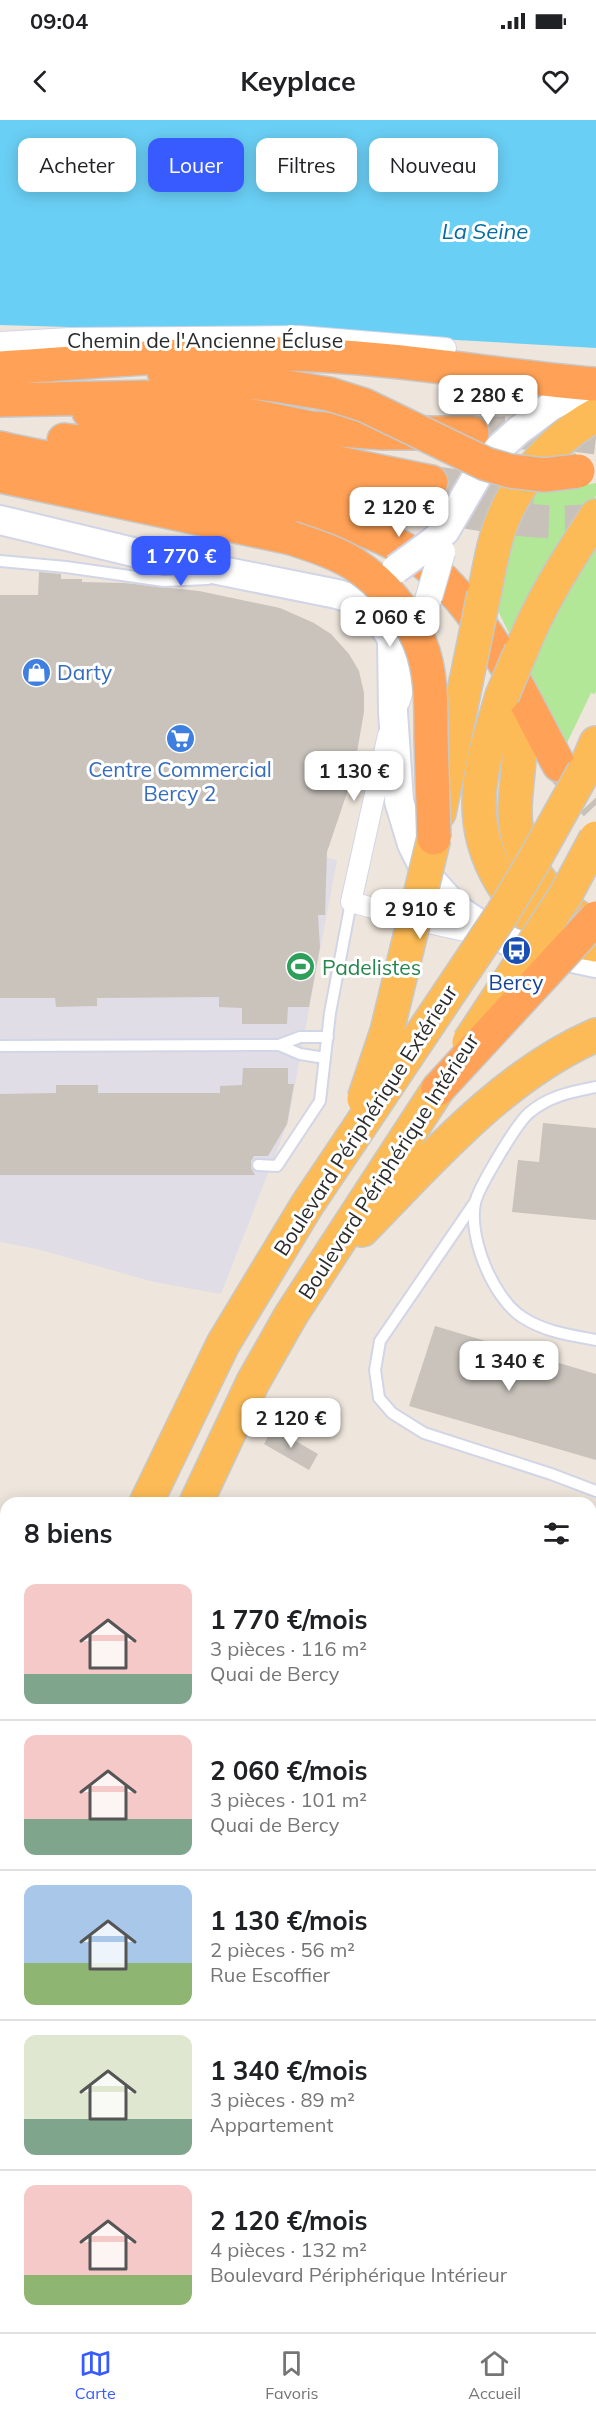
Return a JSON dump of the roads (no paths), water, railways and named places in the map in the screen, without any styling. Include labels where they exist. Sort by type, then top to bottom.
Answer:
[{"type":"highway","points":[[0,368],[218,354],[358,357],[595,399],[575,427],[545,455],[521,483],[508,507],[496,538],[434,838],[387,1031],[350,1141]]},
{"type":"highway","points":[[78,363],[264,384],[329,394],[363,405],[486,464],[510,471],[544,475],[587,468]]},
{"type":"highway","points":[[0,400],[158,398],[320,429],[383,433],[472,433]]},
{"type":"highway","points":[[0,435],[37,436],[143,450],[425,494],[33,401]]},
{"type":"highway","points":[[0,448],[99,467],[356,526],[426,564],[454,592],[499,651],[511,695],[519,759],[515,806],[516,831],[524,856],[538,878],[561,904],[596,928]]},
{"type":"highway","points":[[0,476],[291,538],[326,550],[353,563],[373,579],[391,596],[407,618],[421,645],[430,687],[434,838]]},
{"type":"highway","points":[[596,516],[555,579],[535,615],[520,651],[511,695],[485,756],[479,803],[482,839],[494,872],[514,899],[537,922],[566,938],[596,945]]},
{"type":"highway","points":[[511,695],[580,760]]},
{"type":"highway","name":"Boulevard Périphérique Extérieur","points":[[149,1497],[223,1344],[288,1235],[502,914],[532,864],[580,760]]},
{"type":"highway","name":"Boulevard Périphérique Intérieur","points":[[199,1497],[253,1382],[312,1280],[565,896],[596,838]]},
{"type":"highway","points":[[438,1089],[596,918]]},
{"type":"highway","points":[[312,1280],[460,1131],[517,1082],[574,1045],[596,1035]]},
{"type":"main road","points":[[0,502],[285,566],[366,576],[396,569],[439,543],[487,459],[519,430],[550,407],[595,399]]},
{"type":"main road","points":[[0,520],[158,558],[337,594],[363,602],[380,620],[392,639],[393,712],[399,801],[411,843],[429,878],[458,909],[500,938],[540,951],[596,963]]},
{"type":"street","name":"Chemin de l'Ancienne Écluse","points":[[0,342],[70,338],[300,336],[446,348]]},
{"type":"street","points":[[439,543],[429,597],[393,712],[351,902],[428,923],[500,938]]},
{"type":"lane","points":[[0,561],[66,567],[164,581],[258,578]]},
{"type":"lane","points":[[258,1164],[277,1166],[320,1101],[328,1037],[351,902]]},
{"type":"lane","points":[[0,1046],[279,1045],[300,1037],[328,1037]]},
{"type":"lane","points":[[279,1045],[300,1054],[325,1058]]},
{"type":"lane","points":[[596,1087],[554,1096],[527,1114],[510,1136],[475,1202],[380,1341],[375,1370],[380,1398],[392,1413],[424,1433],[551,1473],[596,1491]]},
{"type":"lane","points":[[475,1202],[474,1226],[484,1265],[499,1292],[520,1316],[546,1330],[596,1340]]},
{"type":"water","name":"La Seine","points":[[0,120],[596,120],[596,348],[403,337],[0,325]]},
{"type":"tunnel","points":[[472,433],[557,433],[596,438]]},
{"type":"tunnel","points":[[431,482],[534,498]]},
{"type":"tunnel","points":[[419,505],[552,522],[596,520]]},
{"type":"tunnel","points":[[559,765],[596,805]]},
{"type":"place","name":"Darty","points":[[36,672]]},
{"type":"place","name":"Centre Commercial Bercy 2","points":[[180,738]]},
{"type":"place","name":"Bercy","points":[[516,951]]},
{"type":"place","name":"Padelistes","points":[[301,967]]}]
